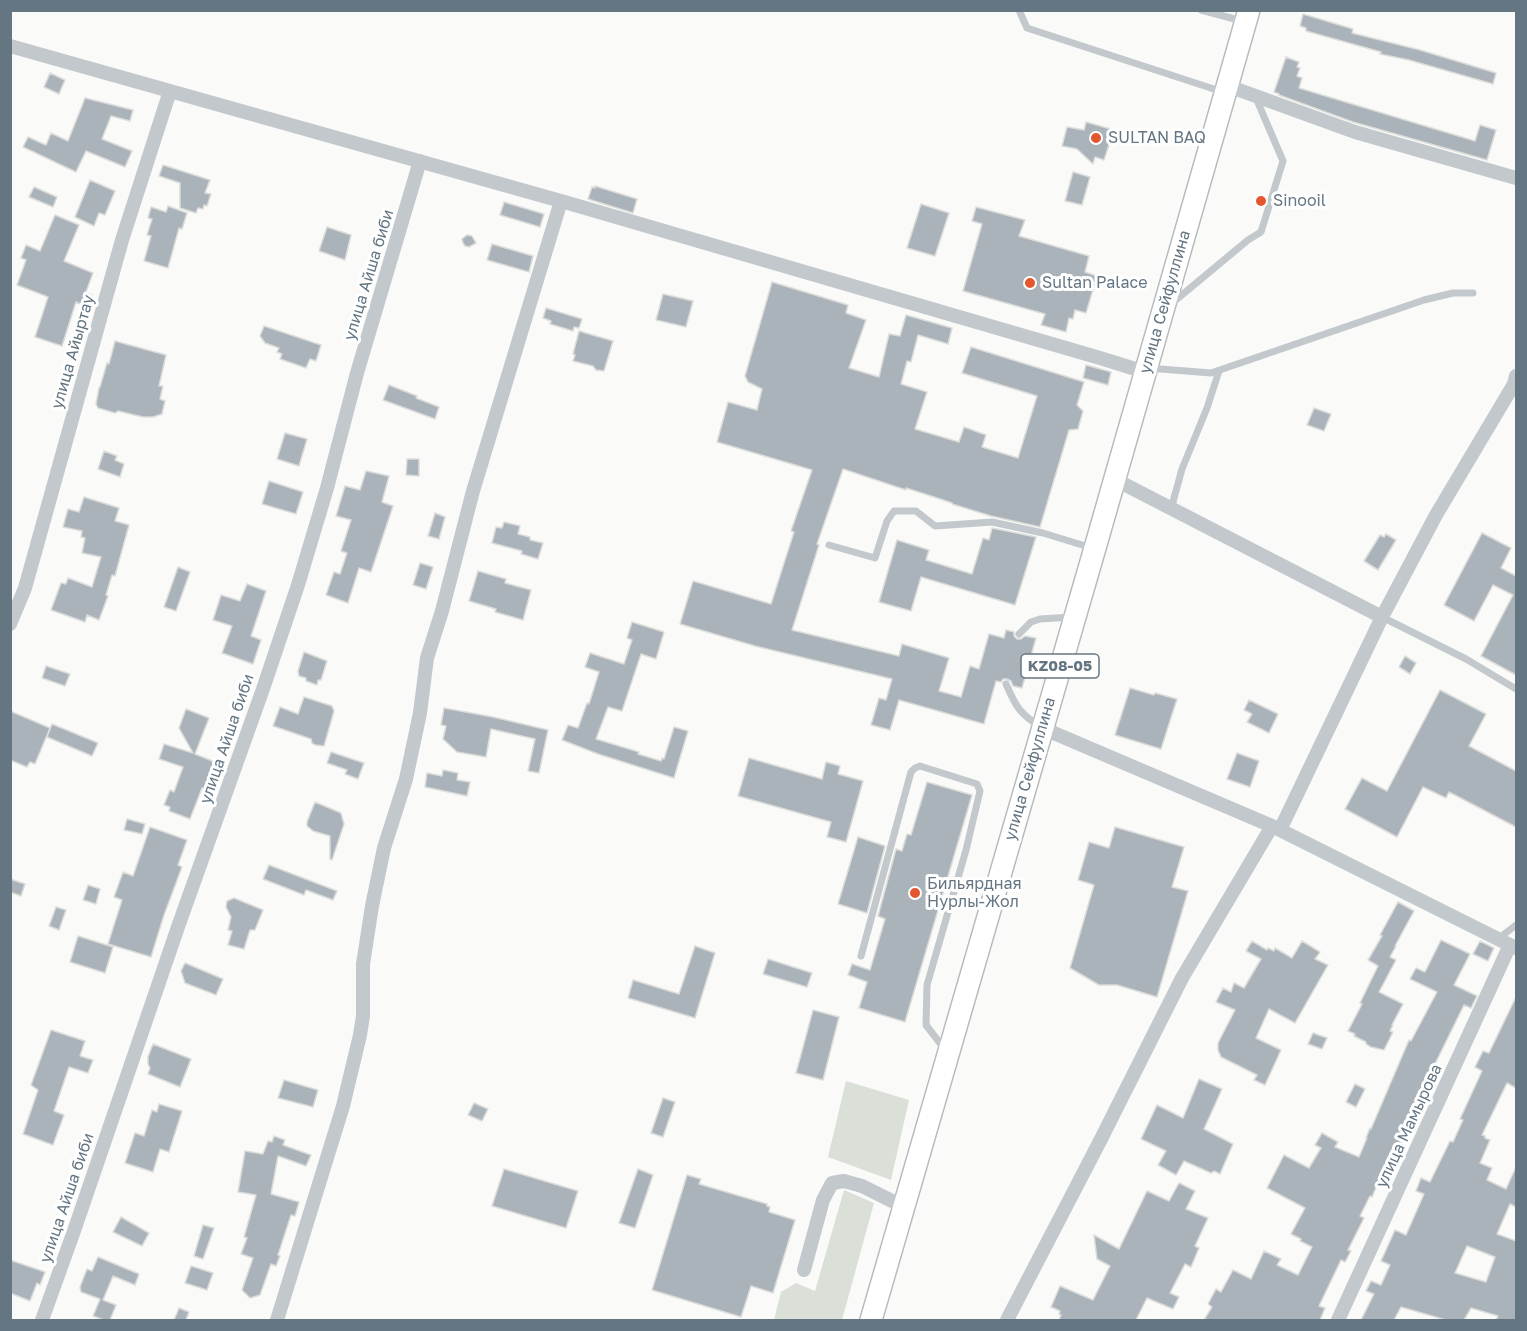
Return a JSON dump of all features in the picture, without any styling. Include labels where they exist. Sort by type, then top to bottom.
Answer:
[{"type":"main road","name":"улица Сейфуллина","points":[[871,1320],[1247,16]]},
{"type":"street","points":[[10,46],[561,201],[1145,370]]},
{"type":"street","points":[[1227,89],[1256,96],[1355,132],[1516,178]]},
{"type":"street","name":"улица Айыртау","points":[[10,624],[25,588],[119,251],[170,91]]},
{"type":"street","name":"улица Айша биби","points":[[42,1320],[298,585],[420,161]]},
{"type":"street","points":[[277,1320],[343,1106],[360,1035],[363,1016],[363,964],[372,906],[384,848],[406,779],[420,713],[428,658],[473,491],[561,201]]},
{"type":"street","points":[[1007,1320],[1182,978],[1276,828],[1382,616],[1436,515],[1514,384],[1516,376]]},
{"type":"street","points":[[1113,479],[1382,616]]},
{"type":"street","points":[[1042,728],[1276,828],[1508,944]]},
{"type":"street","name":"улица Мамырова","points":[[1338,1320],[1508,944]]},
{"type":"street","points":[[804,1270],[823,1200],[832,1183],[844,1181],[862,1186],[904,1207]]},
{"type":"lane","points":[[1019,10],[1028,28],[1227,89]]},
{"type":"lane","points":[[1201,10],[1247,16]]},
{"type":"lane","points":[[1162,312],[1248,240],[1261,232],[1283,161],[1256,96]]},
{"type":"lane","points":[[1145,370],[1211,374],[1424,300],[1453,293],[1473,293]]},
{"type":"lane","points":[[1171,509],[1182,469],[1208,408],[1219,371]]},
{"type":"lane","points":[[829,544],[875,558],[886,521],[894,511],[916,511],[935,526],[992,522],[1043,533],[1095,548]]},
{"type":"lane","points":[[1382,616],[1466,659],[1516,689]]},
{"type":"lane","points":[[1019,634],[1031,622],[1040,619],[1075,617]]},
{"type":"lane","points":[[1006,684],[1015,704],[1027,718],[1042,728]]},
{"type":"lane","points":[[861,956],[912,772],[920,766],[977,784],[981,791],[927,985],[926,1024],[947,1053]]},
{"type":"lane","points":[[1508,944],[1516,925]]},
{"type":"shaded area","points":[[846,1081],[909,1100],[891,1180],[828,1157]]},
{"type":"shaded area","points":[[844,1190],[874,1203],[842,1320],[774,1320],[781,1292],[796,1283],[815,1291]]},
{"type":"building","points":[[1303,14],[1353,29],[1352,33],[1420,50],[1496,73],[1493,84],[1380,54],[1381,52],[1306,31],[1306,28],[1300,26]]},
{"type":"building","points":[[1286,57],[1299,62],[1297,67],[1300,68],[1297,76],[1302,78],[1299,88],[1475,141],[1480,125],[1496,130],[1487,160],[1353,122],[1279,95],[1274,92]]},
{"type":"building","points":[[50,73],[65,80],[59,94],[44,87]]},
{"type":"building","points":[[85,98],[133,110],[130,121],[111,116],[102,139],[132,151],[125,167],[86,151],[76,172],[23,147],[28,137],[46,145],[51,133],[68,141]]},
{"type":"building","name":"SULTAN BAQ","points":[[1086,122],[1114,130],[1104,160],[1095,157],[1093,164],[1077,149],[1062,146],[1067,127],[1084,130]]},
{"type":"building","points":[[163,165],[210,180],[205,193],[211,194],[207,206],[204,205],[203,209],[198,208],[196,213],[180,208],[180,183],[159,176]]},
{"type":"building","points":[[1073,172],[1090,177],[1082,205],[1065,201]]},
{"type":"building","points":[[90,180],[115,191],[105,215],[99,213],[94,226],[75,217]]},
{"type":"building","points":[[595,186],[637,199],[633,213],[588,199],[592,187],[595,188]]},
{"type":"building","points":[[34,187],[57,197],[53,207],[29,197]]},
{"type":"building","points":[[504,202],[544,214],[540,227],[500,215]]},
{"type":"building","points":[[921,204],[949,213],[935,256],[907,248]]},
{"type":"building","points":[[168,206],[187,213],[182,229],[179,228],[168,268],[144,261],[151,236],[147,235],[152,219],[148,218],[151,207],[166,212]]},
{"type":"building","name":"Sultan Palace","points":[[976,207],[1025,220],[1019,236],[1089,256],[1085,272],[1097,276],[1086,313],[1075,310],[1073,319],[1069,318],[1066,332],[1041,325],[1045,314],[963,291],[982,224],[972,221]]},
{"type":"building","points":[[55,215],[79,225],[64,261],[93,273],[86,292],[92,295],[88,307],[76,302],[62,346],[35,337],[48,297],[17,285],[26,260],[21,258],[26,245],[40,251]]},
{"type":"building","points":[[327,227],[351,235],[345,260],[319,251]]},
{"type":"building","points":[[467,235],[472,236],[476,243],[469,247],[465,246],[462,239]]},
{"type":"building","points":[[492,244],[533,256],[529,272],[487,260]]},
{"type":"building","points":[[772,282],[848,305],[846,313],[866,320],[849,368],[879,377],[889,334],[900,336],[906,315],[952,328],[948,344],[918,335],[911,362],[907,361],[901,384],[927,392],[915,429],[959,442],[964,427],[986,435],[982,447],[1018,458],[1037,396],[962,373],[971,347],[1084,382],[1077,405],[1083,411],[1078,429],[1069,430],[1040,527],[991,516],[843,469],[817,544],[819,545],[792,630],[899,656],[902,644],[949,658],[939,691],[961,697],[970,666],[979,669],[989,634],[1004,638],[1006,630],[1014,632],[1017,639],[1025,636],[1036,638],[1022,688],[1013,686],[1007,679],[1001,682],[996,681],[984,724],[899,700],[890,730],[871,725],[879,698],[886,700],[892,679],[755,646],[680,624],[693,581],[771,604],[794,532],[791,531],[812,470],[717,442],[728,402],[757,410],[762,389],[748,382],[745,376]]},
{"type":"building","points":[[663,294],[693,301],[686,327],[656,320]]},
{"type":"building","points":[[546,308],[582,319],[579,328],[574,327],[573,331],[550,324],[551,321],[543,318]]},
{"type":"building","points":[[264,326],[321,345],[316,361],[310,359],[306,368],[280,359],[282,354],[277,352],[279,348],[265,343],[260,336]]},
{"type":"building","points":[[579,331],[613,341],[604,371],[573,361]]},
{"type":"building","points":[[115,341],[166,355],[159,386],[163,386],[160,399],[165,401],[162,414],[143,417],[98,408],[96,404],[99,388]]},
{"type":"building","points":[[1086,365],[1111,372],[1108,385],[1083,378]]},
{"type":"building","points":[[389,385],[439,407],[435,419],[383,400]]},
{"type":"building","points":[[1314,408],[1331,414],[1324,431],[1307,425]]},
{"type":"building","points":[[285,433],[307,439],[299,466],[277,459]]},
{"type":"building","points":[[104,451],[117,456],[115,460],[124,464],[120,477],[98,469]]},
{"type":"building","points":[[407,459],[419,459],[419,476],[406,475]]},
{"type":"building","points":[[366,471],[389,476],[382,502],[393,506],[371,572],[359,568],[348,603],[326,595],[334,572],[340,574],[347,553],[341,551],[351,520],[336,516],[345,486],[360,490]]},
{"type":"building","points":[[269,481],[303,492],[296,514],[262,504]]},
{"type":"building","points":[[84,497],[119,508],[115,521],[129,525],[115,576],[112,575],[106,595],[108,596],[99,620],[87,615],[85,622],[51,610],[61,583],[66,584],[68,578],[92,587],[101,557],[82,553],[85,538],[81,537],[82,531],[63,527],[68,509],[79,512]]},
{"type":"building","points":[[435,513],[445,517],[439,539],[428,536]]},
{"type":"building","points":[[504,522],[520,526],[518,534],[543,543],[538,559],[521,554],[522,551],[492,543],[496,527],[502,528]]},
{"type":"building","points":[[992,528],[1036,537],[1015,605],[921,577],[911,611],[879,602],[897,540],[929,550],[926,560],[972,574],[983,538],[989,540]]},
{"type":"building","points":[[1482,533],[1511,548],[1501,568],[1516,576],[1516,675],[1481,656],[1513,595],[1493,585],[1474,621],[1444,605]]},
{"type":"building","points":[[1386,534],[1396,540],[1378,570],[1364,561],[1380,535],[1384,537]]},
{"type":"building","points":[[420,563],[433,567],[426,589],[413,585]]},
{"type":"building","points":[[178,567],[190,572],[176,611],[164,607]]},
{"type":"building","points":[[478,571],[506,579],[505,583],[531,590],[523,620],[469,601]]},
{"type":"building","points":[[247,584],[266,591],[251,636],[261,640],[253,664],[222,653],[232,626],[213,620],[221,595],[240,601]]},
{"type":"building","points":[[632,622],[664,632],[656,659],[641,654],[622,711],[608,707],[596,739],[661,761],[662,758],[664,759],[674,727],[688,731],[674,778],[562,740],[568,725],[578,728],[587,703],[589,704],[599,672],[585,667],[590,653],[624,664],[632,640],[627,638]]},
{"type":"building","points":[[304,652],[327,661],[317,685],[299,676],[298,671]]},
{"type":"building","points":[[1405,656],[1416,663],[1410,674],[1399,667]]},
{"type":"building","points":[[46,666],[70,674],[65,686],[42,678]]},
{"type":"building","points":[[1130,688],[1177,699],[1161,749],[1115,735]]},
{"type":"building","points":[[1440,690],[1486,714],[1469,746],[1516,771],[1516,827],[1449,792],[1446,798],[1423,787],[1397,837],[1345,809],[1362,778],[1387,791]]},
{"type":"building","points":[[304,697],[332,706],[334,711],[324,746],[315,745],[311,739],[273,726],[280,707],[298,714]]},
{"type":"building","points":[[1249,700],[1278,714],[1269,733],[1247,722],[1252,714],[1244,710]]},
{"type":"building","points":[[444,708],[548,730],[539,773],[528,771],[535,739],[491,729],[486,757],[457,752],[443,739],[446,726],[441,725]]},
{"type":"building","points":[[186,709],[209,718],[195,754],[215,762],[190,819],[169,811],[170,807],[164,805],[170,790],[174,792],[183,767],[159,759],[164,744],[193,753],[179,728]]},
{"type":"building","points":[[10,711],[50,728],[35,764],[30,762],[27,767],[10,760]]},
{"type":"building","points":[[52,724],[98,743],[92,756],[47,737]]},
{"type":"building","points":[[331,752],[364,763],[358,779],[345,774],[347,770],[327,763]]},
{"type":"building","points":[[1237,753],[1259,761],[1250,787],[1227,779]]},
{"type":"building","points":[[749,758],[822,779],[826,762],[840,766],[838,774],[863,781],[846,842],[827,837],[831,822],[738,796]]},
{"type":"building","points":[[443,770],[458,773],[457,780],[470,782],[467,796],[425,787],[427,773],[442,776]]},
{"type":"building","name":"Бильярдная Нурлы-Жол","points":[[927,782],[972,795],[905,1022],[859,1008],[867,982],[848,975],[852,964],[870,970],[885,919],[878,916],[896,849],[902,851],[907,834],[911,835]]},
{"type":"building","points":[[315,802],[341,813],[344,824],[332,860],[330,859],[330,836],[313,831],[307,826]]},
{"type":"building","points":[[127,819],[145,824],[142,834],[124,830]]},
{"type":"building","points":[[150,827],[187,840],[178,865],[182,867],[151,957],[108,944],[122,900],[114,897],[123,872],[133,876]]},
{"type":"building","points":[[1115,827],[1184,847],[1172,887],[1188,891],[1157,997],[1117,985],[1099,985],[1070,968],[1094,885],[1078,880],[1089,842],[1109,848]]},
{"type":"building","points":[[858,837],[885,846],[867,913],[838,904]]},
{"type":"building","points":[[269,865],[337,891],[333,900],[306,890],[304,895],[263,879]]},
{"type":"building","points":[[10,879],[25,884],[21,896],[10,892]]},
{"type":"building","points":[[88,885],[100,889],[96,904],[83,900]]},
{"type":"building","points":[[234,898],[263,910],[255,930],[250,930],[244,949],[228,945],[232,931],[228,930],[231,917],[226,907],[227,901]]},
{"type":"building","points":[[1398,902],[1414,911],[1390,957],[1396,960],[1379,992],[1403,1004],[1392,1025],[1390,1031],[1393,1032],[1384,1050],[1371,1047],[1348,1031],[1378,966],[1368,960]]},
{"type":"building","points":[[56,907],[66,910],[59,930],[49,926]]},
{"type":"building","points":[[78,936],[113,947],[105,973],[70,962]]},
{"type":"building","points":[[1441,940],[1470,954],[1454,985],[1477,996],[1471,1008],[1464,1005],[1433,1068],[1437,1070],[1427,1090],[1422,1087],[1399,1140],[1402,1142],[1398,1151],[1392,1149],[1372,1197],[1370,1196],[1360,1216],[1364,1218],[1348,1250],[1351,1251],[1345,1262],[1341,1260],[1319,1306],[1325,1308],[1320,1320],[1204,1320],[1212,1307],[1208,1304],[1216,1289],[1221,1292],[1233,1270],[1251,1279],[1264,1251],[1281,1259],[1277,1265],[1298,1275],[1312,1247],[1291,1234],[1305,1208],[1267,1188],[1284,1155],[1309,1168],[1321,1148],[1315,1145],[1322,1133],[1338,1142],[1335,1147],[1359,1157],[1409,1040],[1411,1041],[1437,992],[1410,979],[1416,968],[1425,972]]},
{"type":"building","points":[[1252,941],[1267,950],[1268,948],[1274,951],[1275,948],[1292,958],[1302,941],[1320,952],[1315,959],[1328,965],[1295,1023],[1269,1009],[1256,1038],[1281,1050],[1265,1085],[1254,1080],[1257,1075],[1221,1057],[1218,1050],[1218,1043],[1235,1010],[1216,1002],[1223,988],[1231,992],[1234,983],[1244,988],[1261,959],[1246,951]]},
{"type":"building","points":[[1480,941],[1494,948],[1488,961],[1473,954]]},
{"type":"building","points":[[695,946],[715,953],[695,1018],[628,998],[633,980],[679,994]]},
{"type":"building","points":[[768,959],[812,973],[807,987],[763,974]]},
{"type":"building","points":[[185,963],[223,979],[216,995],[185,983],[181,971]]},
{"type":"building","points":[[1516,997],[1516,1088],[1507,1083],[1482,1135],[1490,1140],[1480,1163],[1492,1168],[1487,1180],[1506,1189],[1516,1167],[1516,1207],[1510,1204],[1497,1234],[1516,1241],[1516,1320],[1496,1320],[1498,1316],[1471,1308],[1464,1320],[1446,1320],[1401,1307],[1394,1320],[1361,1320],[1374,1294],[1366,1291],[1371,1281],[1381,1285],[1390,1265],[1381,1261],[1395,1230],[1406,1235],[1424,1194],[1416,1191],[1421,1178],[1430,1182],[1450,1141],[1453,1142],[1463,1120],[1460,1119],[1482,1071],[1475,1067],[1483,1051],[1489,1053]],"holes":[[[1467,1246],[1495,1257],[1486,1282],[1455,1273]]]},
{"type":"building","points":[[813,1010],[839,1017],[823,1080],[796,1073]]},
{"type":"building","points":[[51,1030],[85,1041],[80,1056],[93,1060],[88,1073],[69,1067],[54,1111],[64,1115],[53,1145],[23,1134],[38,1090],[31,1085]]},
{"type":"building","points":[[1313,1033],[1327,1038],[1322,1049],[1308,1044]]},
{"type":"building","points":[[153,1044],[191,1059],[180,1087],[148,1074],[150,1068],[148,1057]]},
{"type":"building","points":[[1199,1079],[1222,1089],[1204,1129],[1233,1144],[1220,1174],[1214,1171],[1211,1173],[1184,1161],[1176,1175],[1158,1165],[1166,1151],[1141,1139],[1157,1105],[1183,1118]]},
{"type":"building","points":[[284,1080],[318,1090],[313,1107],[278,1098]]},
{"type":"building","points":[[1355,1084],[1365,1089],[1356,1107],[1346,1102]]},
{"type":"building","points":[[663,1098],[675,1102],[663,1137],[651,1133]]},
{"type":"building","points":[[474,1103],[488,1109],[482,1121],[468,1115]]},
{"type":"building","points":[[159,1104],[182,1111],[169,1152],[160,1149],[153,1172],[125,1163],[135,1133],[144,1136],[152,1110],[157,1112]]},
{"type":"building","points":[[274,1136],[285,1140],[283,1145],[311,1155],[306,1166],[278,1156],[271,1194],[299,1202],[295,1216],[291,1215],[276,1266],[271,1264],[260,1295],[250,1298],[242,1290],[253,1258],[241,1254],[247,1238],[244,1237],[256,1195],[238,1192],[245,1151],[263,1154],[268,1141],[272,1142]]},
{"type":"building","points":[[504,1169],[578,1191],[566,1228],[492,1206]]},
{"type":"building","points":[[638,1169],[653,1175],[635,1228],[619,1223]]},
{"type":"building","points":[[687,1175],[701,1179],[699,1184],[767,1204],[770,1207],[769,1212],[795,1220],[773,1293],[751,1286],[741,1317],[652,1290]]},
{"type":"building","points":[[1179,1183],[1195,1191],[1186,1209],[1208,1218],[1195,1246],[1199,1248],[1191,1267],[1185,1264],[1170,1293],[1179,1297],[1173,1309],[1147,1298],[1136,1320],[1059,1320],[1060,1311],[1051,1307],[1060,1286],[1093,1300],[1110,1266],[1097,1259],[1094,1235],[1119,1249],[1147,1191],[1169,1201]]},
{"type":"building","points":[[121,1217],[149,1233],[142,1246],[113,1232]]},
{"type":"building","points":[[203,1225],[214,1228],[203,1259],[194,1256]]},
{"type":"building","points":[[98,1257],[139,1274],[135,1285],[113,1276],[103,1300],[116,1305],[110,1320],[93,1316],[100,1299],[81,1292],[80,1287],[87,1269],[92,1271]]},
{"type":"building","points":[[10,1260],[45,1272],[40,1285],[37,1283],[30,1301],[10,1293]]},
{"type":"building","points":[[191,1266],[213,1273],[207,1290],[185,1283]]},
{"type":"building","points":[[179,1308],[189,1312],[186,1320],[174,1320]]},
{"type":"place","name":"SULTAN BAQ","points":[[1096,138]]},
{"type":"place","name":"Sinooil","points":[[1261,201]]},
{"type":"place","name":"Sultan Palace","points":[[1030,283]]},
{"type":"place","name":"Бильярдная Нурлы-Жол","points":[[915,893]]}]
